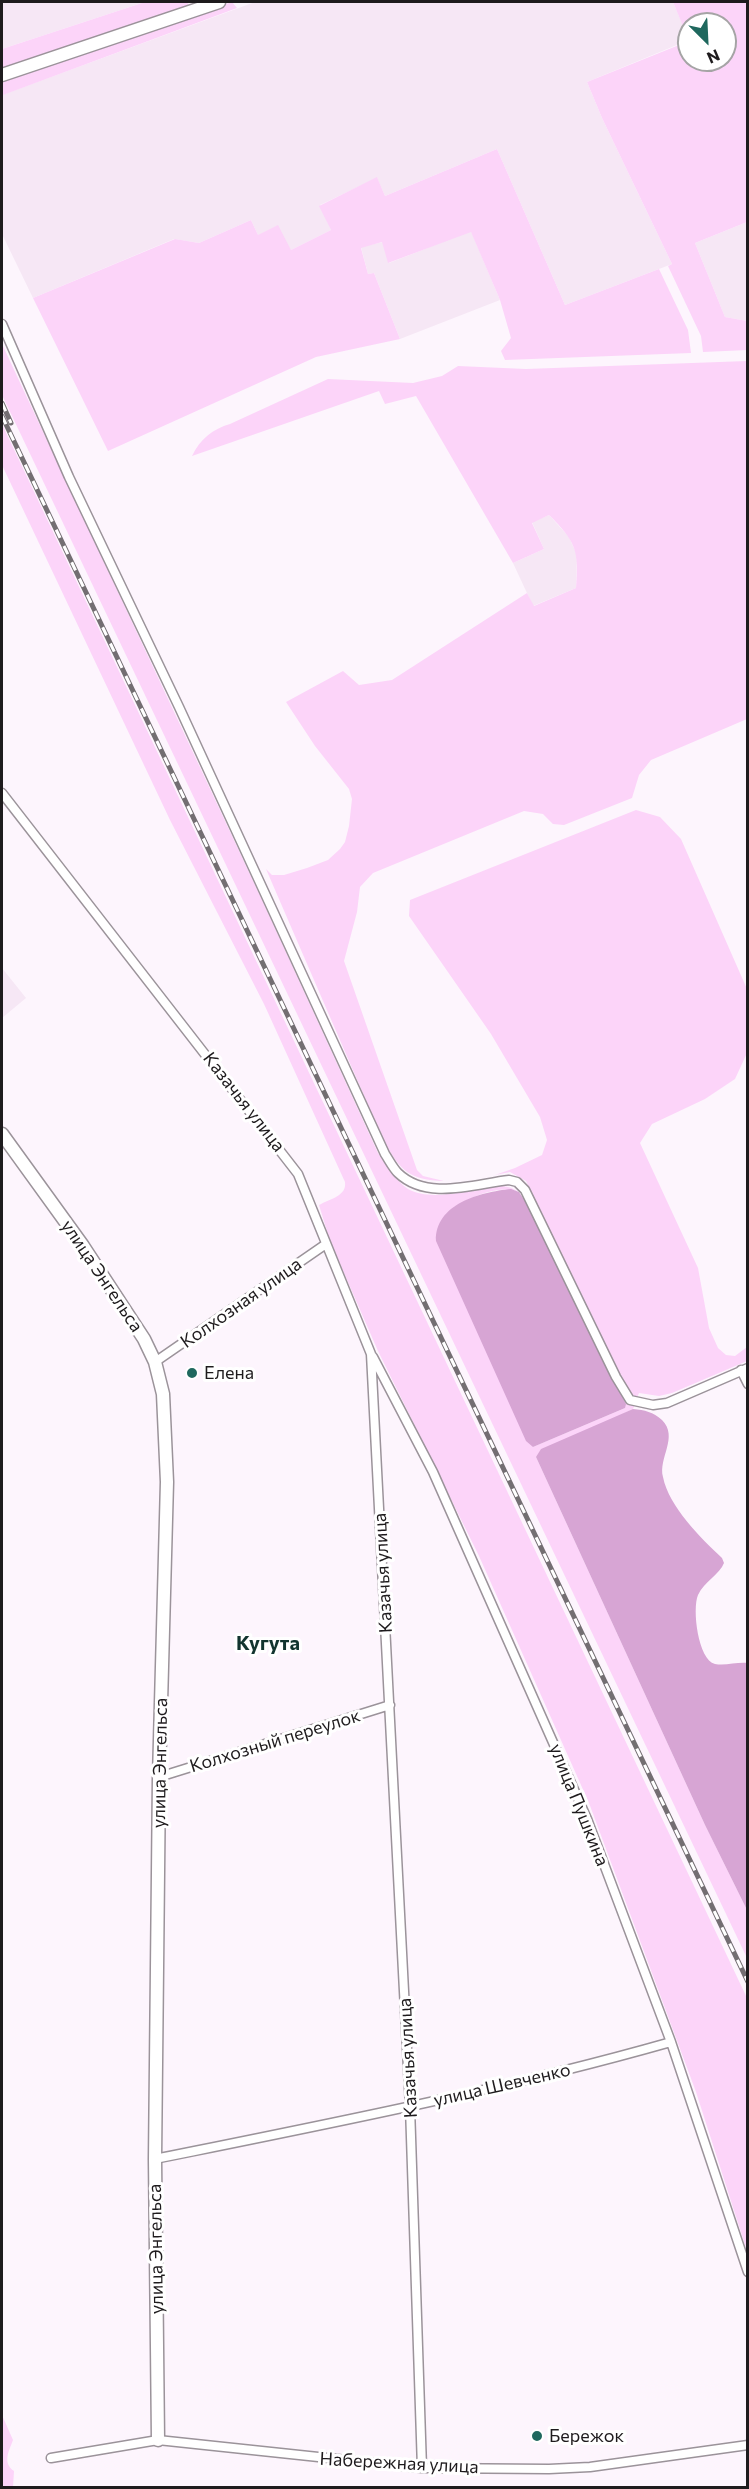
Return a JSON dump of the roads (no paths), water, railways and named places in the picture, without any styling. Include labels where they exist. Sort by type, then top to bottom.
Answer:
[{"type":"street","points":[[2,75],[219,2]]},
{"type":"street","points":[[2,324],[69,477],[180,707],[384,1154],[398,1172],[409,1181],[425,1188],[444,1189],[509,1180],[517,1182],[525,1191],[616,1377],[630,1400],[653,1405],[667,1403],[744,1369],[747,1384]]},
{"type":"street","name":"Казачья улица","points":[[2,793],[286,1155],[306,1188],[326,1244],[372,1354],[410,2107],[422,2468]]},
{"type":"street","name":"улица Энгельса","points":[[2,1134],[101,1273],[150,1350],[156,1362],[163,1394],[167,1482],[159,1777],[155,2159],[158,2440]]},
{"type":"street","name":"Колхозная улица","points":[[156,1362],[326,1244]]},
{"type":"street","name":"улица Пушкина","points":[[372,1354],[433,1472],[587,1819],[671,2042],[747,2272]]},
{"type":"street","name":"Колхозный переулок","points":[[159,1777],[390,1705]]},
{"type":"street","name":"улица Шевченко","points":[[155,2159],[410,2107],[571,2070],[671,2042]]},
{"type":"street","name":"Набережная улица","points":[[51,2458],[158,2440],[422,2468],[590,2467],[747,2445]]},
{"type":"railway","points":[[2,403],[11,423]]},
{"type":"railway","points":[[2,416],[748,1982]]},
{"type":"place","name":"Елена","points":[[192,1373]]},
{"type":"place","name":"Бережок","points":[[537,2436]]},
{"type":"district","name":"Кугута","points":[[268,1643]]}]
